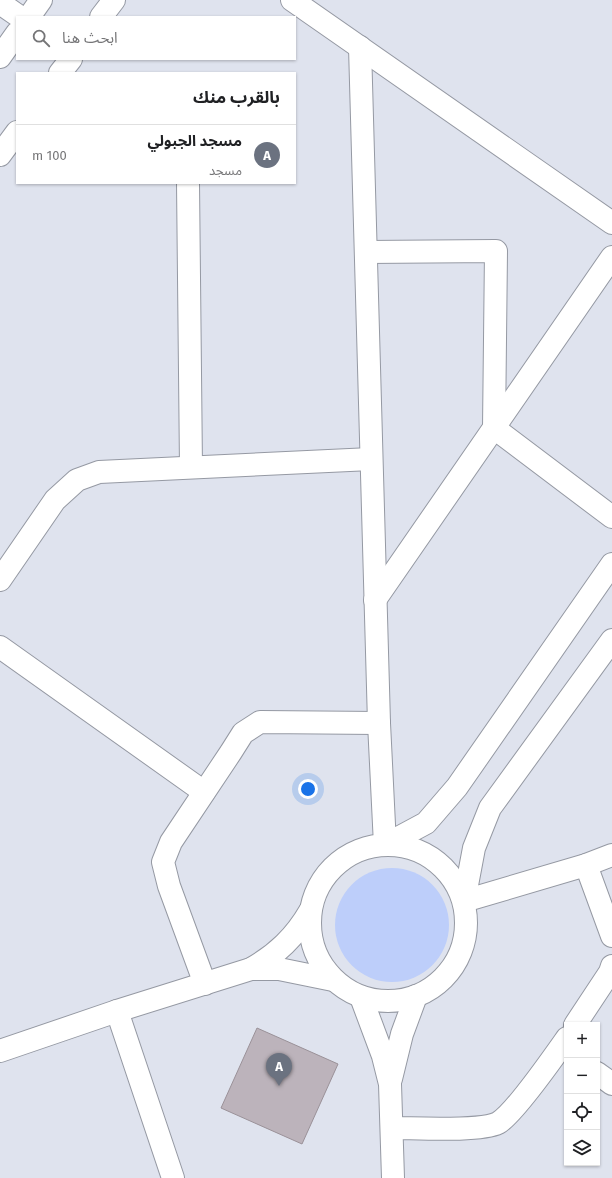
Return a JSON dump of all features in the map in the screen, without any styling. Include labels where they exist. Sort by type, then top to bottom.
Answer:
[{"type":"street","points":[[30,16],[41,0]]},
{"type":"street","points":[[103,16],[114,0]]},
{"type":"street","points":[[292,0],[612,223]]},
{"type":"street","points":[[0,3],[19,16]]},
{"type":"street","points":[[0,56],[16,34]]},
{"type":"street","points":[[360,47],[375,600],[385,845]]},
{"type":"street","points":[[61,72],[70,60]]},
{"type":"street","points":[[0,155],[16,133]]},
{"type":"street","points":[[188,184],[191,467]]},
{"type":"street","points":[[366,252],[496,251],[494,428]]},
{"type":"street","points":[[375,600],[612,257]]},
{"type":"street","points":[[494,428],[612,517]]},
{"type":"street","points":[[0,580],[55,500],[77,480],[99,472],[371,458]]},
{"type":"street","points":[[385,845],[426,823],[457,787],[612,564]]},
{"type":"street","points":[[311,908],[310,934],[318,959],[333,980],[354,995],[379,1002],[404,1001],[428,991],[448,974],[461,952],[467,927],[464,901],[474,848],[490,808],[612,640]]},
{"type":"street","points":[[0,647],[204,792]]},
{"type":"street","points":[[205,984],[169,886],[163,862],[171,842],[243,733],[260,722],[379,723]]},
{"type":"street","points":[[0,1051],[117,1011],[252,969],[290,941],[300,928],[311,908],[320,884],[337,864],[359,850],[385,845],[410,847],[434,859],[452,877],[464,901]]},
{"type":"street","points":[[464,901],[586,865],[612,855]]},
{"type":"street","points":[[586,865],[612,936]]},
{"type":"street","points":[[577,1022],[610,972],[612,966]]},
{"type":"street","points":[[252,969],[279,969],[333,980]]},
{"type":"street","points":[[390,1084],[402,1034],[416,996]]},
{"type":"street","points":[[361,997],[383,1056],[390,1084],[393,1178]]},
{"type":"street","points":[[117,1011],[173,1178]]},
{"type":"street","points":[[392,1128],[483,1128],[498,1122],[511,1111],[564,1047]]},
{"type":"street","points":[[600,1075],[612,1084]]},
{"type":"shaded area","points":[[392,868],[414,872],[424,877],[440,893],[445,903],[449,925],[445,947],[440,957],[424,973],[414,978],[392,982],[370,978],[360,973],[344,957],[339,947],[335,925],[339,903],[344,893],[360,877],[370,872]]},
{"type":"building","points":[[257,1028],[338,1064],[302,1144],[221,1108]]},
{"type":"place","name":"مسجد الجبولي","points":[[279,1086]]}]
